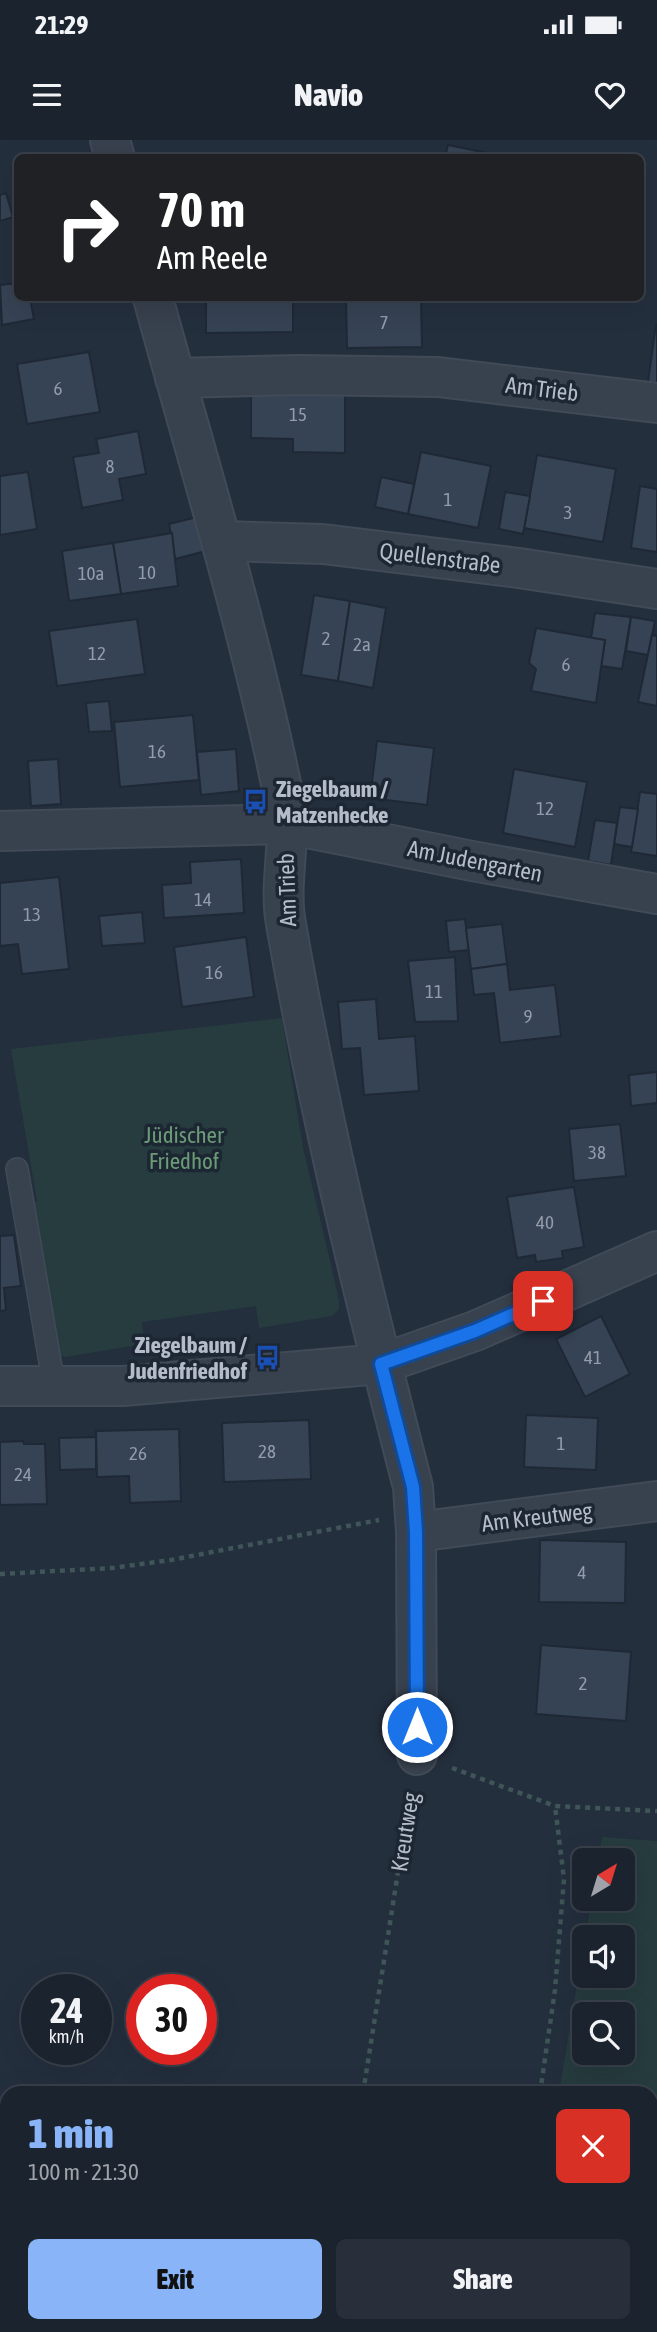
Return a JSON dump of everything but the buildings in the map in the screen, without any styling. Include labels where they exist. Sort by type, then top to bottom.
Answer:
[{"type":"street","name":"Am Trieb","points":[[154,301],[222,541],[276,761],[287,824],[284,866],[285,919],[327,1140],[341,1188],[381,1364]]},
{"type":"street","name":"Am Trieb","points":[[175,378],[298,375],[438,377],[657,403]]},
{"type":"street","name":"Quellenstraße","points":[[222,541],[323,544],[519,568],[657,589]]},
{"type":"street","name":"Am Judengarten","points":[[0,831],[287,824],[657,894]]},
{"type":"street","points":[[0,1386],[123,1386],[381,1364],[475,1331],[657,1251]]},
{"type":"street","points":[[381,1364],[413,1487],[416,1523],[417,1755]]},
{"type":"street","name":"Am Kreutweg","points":[[416,1523],[657,1502]]},
{"type":"lane","points":[[17,1169],[54,1385]]},
{"type":"path","points":[[0,1574],[112,1568],[416,1523]]},
{"type":"path","points":[[417,1755],[555,1806],[657,1811]]},
{"type":"path","name":"Kreutweg","points":[[364,2086],[417,1755]]},
{"type":"path","points":[[541,2086],[555,1990],[564,1879],[555,1806]]},
{"type":"green space","name":"Jüdischer Friedhof","points":[[282,1018],[303,1148],[339,1309],[332,1316],[259,1328],[256,1306],[142,1322],[144,1344],[65,1357],[59,1354],[26,1205],[37,1201],[11,1049]]},
{"type":"green space","points":[[602,1837],[657,1841],[657,2086],[560,2086],[572,2015],[572,2065],[635,2065],[635,2002],[574,2002],[576,1988],[635,1988],[635,1925],[587,1925],[590,1911],[635,1911],[635,1848],[600,1848]]},
{"type":"place","name":"Ziegelbaum / Matzenhecke","points":[[256,802]]},
{"type":"place","name":"Ziegelbaum / Judenfriedhof","points":[[267,1358]]},
{"type":"route","points":[[417,1727],[416,1532],[413,1487],[381,1364],[475,1331],[543,1301]]}]
